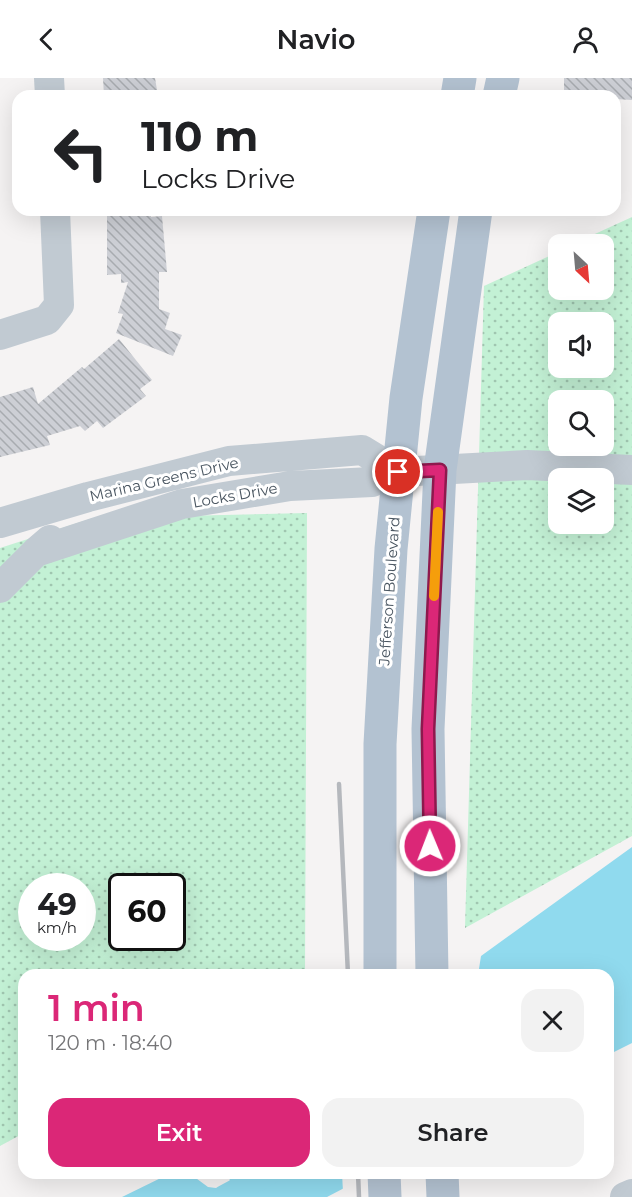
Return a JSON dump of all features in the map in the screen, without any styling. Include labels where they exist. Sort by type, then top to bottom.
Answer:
[{"type":"main road","name":"Jefferson Boulevard","points":[[380,969],[380,744],[391,549],[406,398],[433,216]]},
{"type":"main road","points":[[432,969],[428,729],[440,470],[475,216]]},
{"type":"main road","points":[[384,1179],[385,1197]]},
{"type":"main road","points":[[442,1179],[443,1197]]},
{"type":"street","points":[[0,335],[47,320],[59,305],[55,216]]},
{"type":"street","name":"Marina Greens Drive","points":[[0,523],[88,497],[229,461],[362,450],[398,472]]},
{"type":"street","name":"Locks Drive","points":[[36,552],[182,504],[290,486],[372,482],[398,472],[527,465],[632,471]]},
{"type":"street","name":"Locks Drive","points":[[0,588],[36,552],[87,512],[156,480]]},
{"type":"street","points":[[625,1197],[632,1194]]},
{"type":"green space","points":[[632,217],[632,836],[465,928],[484,286],[548,257],[548,300],[614,300],[614,234],[595,234]]},
{"type":"green space","points":[[307,513],[305,969],[18,969],[18,1136],[0,1146],[0,548],[93,518]]},
{"type":"water","points":[[632,847],[632,1043],[614,1052],[614,969],[479,969],[481,956]]},
{"type":"water","points":[[159,1179],[197,1179],[208,1187],[224,1189],[229,1197],[122,1197]]},
{"type":"water","points":[[230,1179],[362,1179],[327,1197],[235,1197],[231,1193]]},
{"type":"pier","points":[[342,1179],[368,1179],[343,1192]]},
{"type":"building","points":[[103,78],[155,78],[157,90],[104,90]]},
{"type":"building","points":[[564,78],[632,78],[632,100],[621,99],[621,90],[564,90]]},
{"type":"building","points":[[107,216],[162,216],[167,272],[159,272],[159,309],[170,313],[165,329],[182,335],[173,356],[116,333],[123,314],[118,313],[128,282],[121,283],[121,274],[107,275]]},
{"type":"building","points":[[119,339],[152,380],[140,389],[146,396],[103,428],[97,421],[85,431],[80,426],[47,436],[50,445],[0,457],[0,397],[33,387],[38,404]]},
{"type":"waterway","points":[[224,1197],[258,1179]]},
{"type":"railway","points":[[339,784],[348,969]]},
{"type":"railway","points":[[358,1179],[359,1197]]},
{"type":"slow traffic","points":[[434,596],[438,512]]},
{"type":"route","points":[[398,472],[440,470],[428,729],[430,846]]}]
